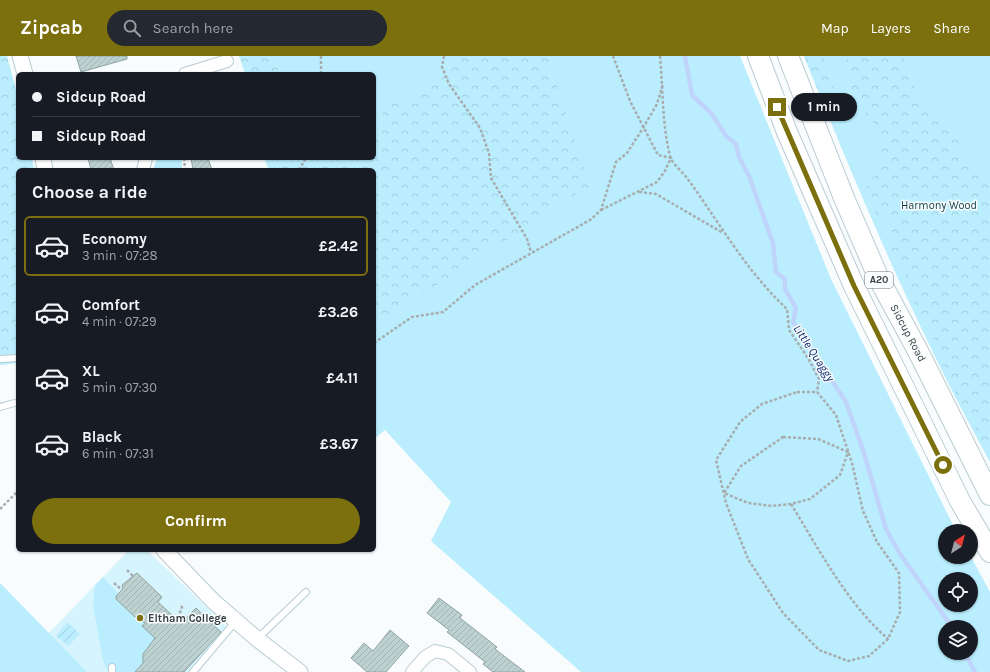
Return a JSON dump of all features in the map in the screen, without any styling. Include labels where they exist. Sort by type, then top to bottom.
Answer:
[{"type":"highway","name":"A20","points":[[758,56],[787,132],[854,286],[960,501],[990,552]]},
{"type":"highway","name":"Sidcup Road","points":[[788,56],[844,198],[879,279],[919,353],[990,495]]},
{"type":"street","points":[[20,56],[24,72]]},
{"type":"street","points":[[191,72],[227,61]]},
{"type":"street","points":[[166,552],[213,601],[257,639],[300,672]]},
{"type":"street","points":[[412,672],[425,657],[435,652],[448,654],[470,672]]},
{"type":"lane","points":[[0,359],[16,358]]},
{"type":"lane","points":[[0,407],[16,403]]},
{"type":"lane","points":[[257,639],[306,592]]},
{"type":"lane","points":[[193,672],[236,621]]},
{"type":"path","points":[[321,56],[321,72]]},
{"type":"path","points":[[444,56],[442,67],[449,84],[480,128],[489,153],[491,178],[527,239],[531,252]]},
{"type":"path","points":[[613,56],[630,101],[658,155],[671,158]]},
{"type":"path","points":[[660,56],[666,130],[671,158],[686,177],[725,235],[770,294],[786,309],[789,330],[808,358],[818,379],[817,392],[836,415],[848,452],[863,511],[877,542],[899,573],[900,612],[888,640],[869,656],[848,661],[818,650],[783,612],[748,559],[724,494],[716,460],[740,422],[762,404],[797,392],[817,392]]},
{"type":"path","points":[[601,210],[616,162],[627,153],[643,128],[657,104],[663,84]]},
{"type":"path","points":[[376,342],[412,317],[443,312],[475,285],[590,220],[601,210],[657,182],[665,171],[671,158]]},
{"type":"path","points":[[639,192],[656,194],[725,235]]},
{"type":"path","points":[[724,494],[741,466],[783,437],[818,439],[848,452]]},
{"type":"path","points":[[724,494],[748,503],[772,506],[791,504],[810,499],[840,475],[848,452]]},
{"type":"path","points":[[0,509],[16,493]]},
{"type":"path","points":[[791,504],[841,584],[870,624],[888,640]]},
{"type":"path","points":[[127,570],[134,577]]},
{"type":"path","points":[[114,583],[122,590]]},
{"type":"path","points":[[178,618],[183,604]]},
{"type":"shaded area","name":"Eltham College","points":[[127,552],[149,552],[232,632],[198,672],[0,672],[0,583],[48,634]]},
{"type":"green space","points":[[0,56],[7,56],[16,90],[16,160],[32,160],[34,168],[16,168],[16,363],[0,365]]},
{"type":"green space","points":[[239,56],[283,56],[277,72],[244,72]]},
{"type":"green space","points":[[256,56],[740,56],[831,279],[953,524],[938,524],[938,564],[975,564],[990,592],[990,672],[581,672],[431,541],[451,502],[385,430],[376,437],[376,168],[268,168],[265,160],[376,160],[376,72],[251,72]]},
{"type":"green space","points":[[457,56],[547,56],[590,186],[384,319],[376,312],[376,168],[278,168],[278,166],[269,160],[376,160],[376,131],[387,104],[417,98],[458,64]]},
{"type":"green space","name":"Harmony Wood","points":[[804,56],[990,56],[990,462],[938,363],[914,313],[868,211]]},
{"type":"green space","points":[[804,56],[820,56],[831,64],[829,80],[836,93],[825,107]]},
{"type":"green space","name":"Harmony Wood","points":[[847,56],[904,56],[906,70],[913,82],[918,96],[932,120],[960,130],[965,138],[961,147],[960,158],[990,180],[990,459],[972,419],[961,404],[951,383],[937,351],[933,336],[920,320],[905,272],[894,260],[890,251],[892,246],[892,225],[871,210],[864,191],[880,167],[879,130],[864,111],[861,99],[850,89],[847,74]]},
{"type":"green space","points":[[156,160],[182,160],[182,168],[154,168]]},
{"type":"green space","points":[[103,577],[145,622],[142,626],[158,640],[144,666],[140,666],[135,672],[111,672],[105,666],[93,605],[95,585]]},
{"type":"green space","points":[[0,583],[87,672],[0,672]]},
{"type":"green space","points":[[67,622],[80,634],[68,646],[56,636]]},
{"type":"building","points":[[76,56],[127,56],[127,59],[81,72]]},
{"type":"building","points":[[88,160],[111,160],[113,168],[90,168]]},
{"type":"building","points":[[191,160],[209,160],[211,168],[193,168]]},
{"type":"building","points":[[137,573],[162,597],[158,602],[173,616],[184,620],[196,608],[221,632],[184,672],[135,672],[143,663],[143,654],[155,638],[142,626],[145,623],[135,617],[116,599],[116,596],[122,590],[122,585]]},
{"type":"building","points":[[439,598],[462,615],[460,618],[497,647],[495,649],[525,672],[493,672],[483,664],[485,662],[447,632],[449,630],[427,613]]},
{"type":"building","points":[[390,630],[409,646],[386,672],[367,672],[351,658],[364,643],[373,651]]},
{"type":"waterway","name":"Little Quaggy","points":[[685,56],[692,95],[712,114],[726,136],[736,144],[739,157],[749,176],[773,243],[776,272],[785,279],[785,289],[796,308],[793,322],[846,402],[864,453],[886,529],[900,554],[947,620]]},
{"type":"waterway","name":"Little Quaggy","points":[[969,660],[975,672]]},
{"type":"place","name":"Eltham College","points":[[140,618]]},
{"type":"route","points":[[777,107],[854,286],[943,465]]}]
